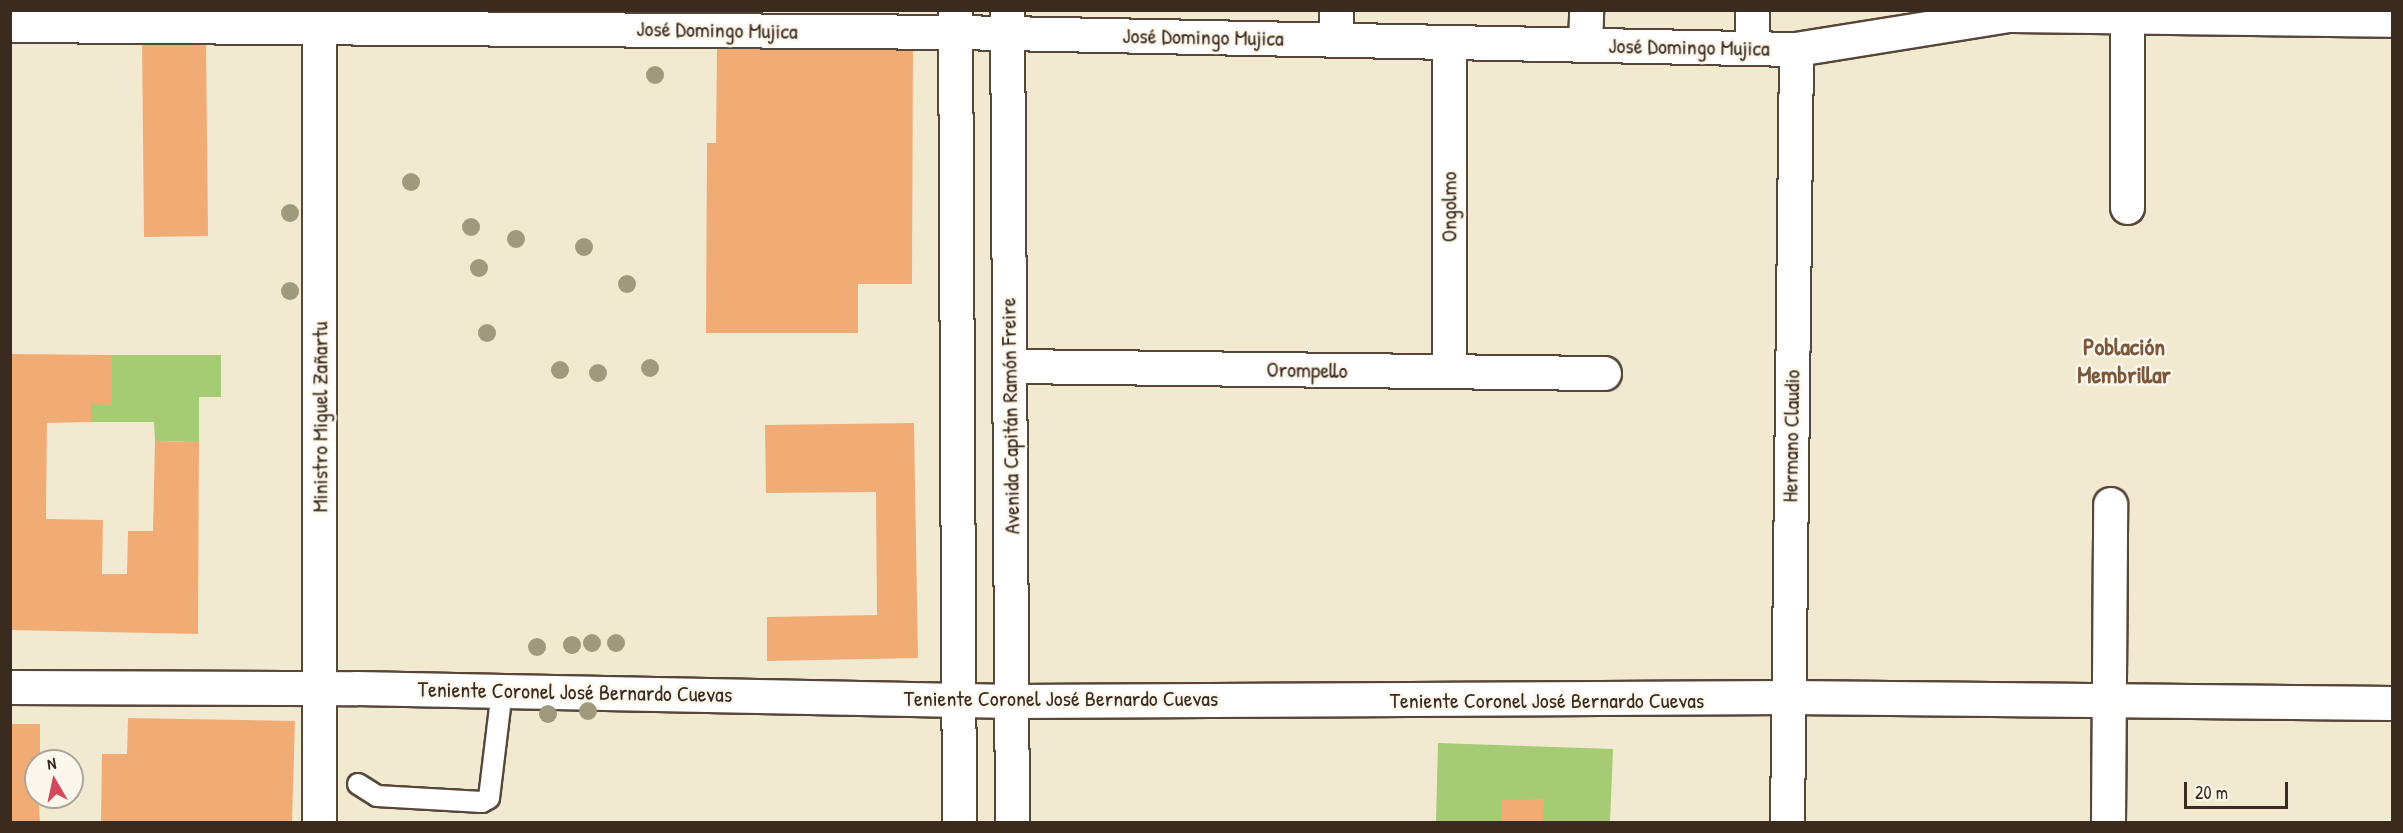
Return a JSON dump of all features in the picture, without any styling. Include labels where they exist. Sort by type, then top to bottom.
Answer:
[{"type":"street","points":[[1585,45],[1586,10]]},
{"type":"street","points":[[1752,10],[1752,48]]},
{"type":"street","name":"José Domingo Mujica","points":[[10,25],[319,19],[1336,25],[1449,42],[1796,49],[2010,13],[2392,20]]},
{"type":"street","points":[[2127,16],[2127,207]]},
{"type":"street","name":"Ministro Miguel Zañartu","points":[[319,19],[321,689],[319,822]]},
{"type":"street","points":[[955,21],[959,822]]},
{"type":"street","name":"Avenida Capitán Ramón Freire","points":[[1007,22],[1012,822]]},
{"type":"street","name":"Ongolmo","points":[[1449,42],[1449,371]]},
{"type":"street","name":"Hermano Claudio","points":[[1787,822],[1796,49]]},
{"type":"street","name":"Orompello","points":[[1010,366],[1604,373]]},
{"type":"street","points":[[2108,822],[2111,703],[2110,504]]},
{"type":"street","name":"Teniente Coronel José Bernardo Cuevas","points":[[10,687],[502,690],[1013,701],[1789,698],[2111,703],[2392,703]]},
{"type":"lane","points":[[358,784],[377,796],[482,802],[489,798],[502,690]]},
{"type":"green space","points":[[112,355],[221,355],[221,397],[199,397],[199,442],[155,441],[154,422],[91,422],[91,404],[112,404]]},
{"type":"green space","points":[[1438,743],[1613,749],[1610,822],[1436,822]]},
{"type":"building","points":[[142,34],[206,34],[208,236],[144,237]]},
{"type":"building","points":[[717,47],[913,48],[912,284],[858,284],[858,333],[706,333],[707,143],[716,143]]},
{"type":"building","points":[[10,354],[112,355],[112,405],[91,404],[91,422],[47,423],[46,519],[103,520],[102,574],[127,574],[128,531],[153,531],[155,441],[199,442],[198,634],[10,630]]},
{"type":"building","points":[[914,423],[918,658],[767,661],[767,617],[877,615],[876,492],[766,493],[765,425]]},
{"type":"building","points":[[128,718],[295,721],[292,822],[101,822],[102,754],[127,754]]},
{"type":"building","points":[[10,724],[40,724],[40,749],[24,749],[24,809],[39,809],[40,822],[10,822]]},
{"type":"building","points":[[1544,799],[1543,822],[1501,822],[1501,800]]},
{"type":"district","name":"Población Membrillar","points":[[2124,361]]}]
